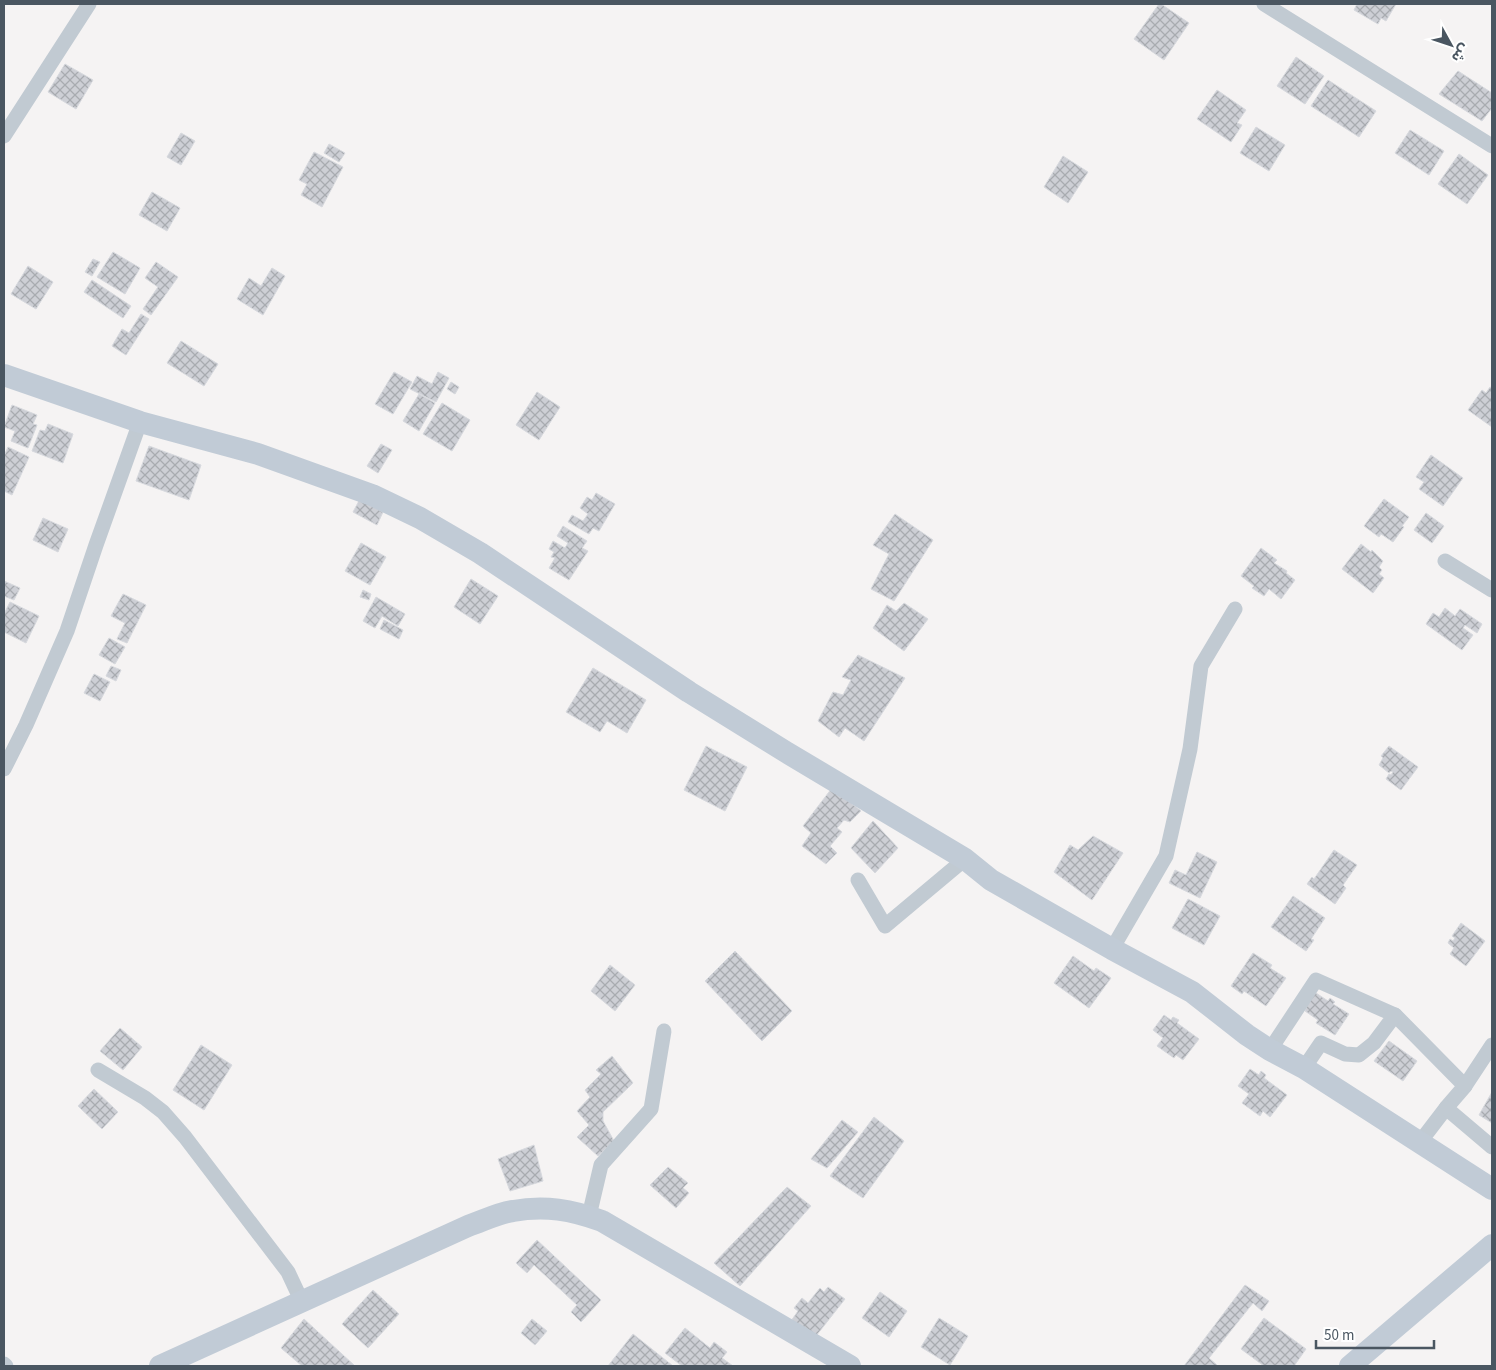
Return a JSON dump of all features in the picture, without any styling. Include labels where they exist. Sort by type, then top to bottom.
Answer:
[{"type":"street","points":[[4,136],[89,4]]},
{"type":"street","points":[[1264,4],[1492,146]]},
{"type":"street","points":[[4,374],[140,422],[258,454],[372,494],[420,518],[480,554],[689,692],[965,859],[991,880],[1192,992],[1247,1035],[1304,1068],[1492,1189]]},
{"type":"street","points":[[4,769],[26,725],[67,631],[140,422]]},
{"type":"street","points":[[1445,561],[1492,590]]},
{"type":"street","points":[[1112,949],[1166,856],[1190,750],[1201,666],[1235,609]]},
{"type":"street","points":[[858,880],[885,926],[965,859]]},
{"type":"street","points":[[1270,1050],[1316,980],[1395,1015],[1465,1086]]},
{"type":"street","points":[[1304,1068],[1321,1043],[1345,1054],[1359,1055],[1374,1043],[1395,1015]]},
{"type":"street","points":[[589,1216],[601,1165],[650,1109],[664,1031]]},
{"type":"street","points":[[1420,1142],[1465,1086],[1492,1046]]},
{"type":"street","points":[[98,1070],[145,1098],[163,1112],[185,1137],[288,1272],[302,1302]]},
{"type":"street","points":[[1446,1108],[1492,1147]]},
{"type":"street","points":[[160,1366],[468,1226],[511,1211],[540,1208],[574,1211],[602,1221],[850,1366]]},
{"type":"street","points":[[1350,1366],[1492,1245]]},
{"type":"building","points":[[1159,4],[1189,23],[1164,60],[1134,39]]},
{"type":"building","points":[[1357,4],[1396,4],[1386,21],[1381,18],[1378,24],[1354,10]]},
{"type":"building","points":[[1296,57],[1324,76],[1305,104],[1277,86]]},
{"type":"building","points":[[65,64],[93,80],[76,109],[48,92]]},
{"type":"building","points":[[1458,71],[1492,93],[1492,108],[1482,121],[1439,94]]},
{"type":"building","points":[[1328,80],[1376,111],[1359,137],[1311,106]]},
{"type":"building","points":[[1217,90],[1246,110],[1237,123],[1242,125],[1231,142],[1197,119]]},
{"type":"building","points":[[1256,127],[1285,145],[1269,171],[1240,153]]},
{"type":"building","points":[[1410,130],[1444,151],[1429,175],[1395,153]]},
{"type":"building","points":[[181,133],[195,141],[181,165],[167,157]]},
{"type":"building","points":[[329,144],[345,153],[339,162],[324,153]]},
{"type":"building","points":[[314,152],[343,167],[322,207],[301,195],[307,184],[299,180]]},
{"type":"building","points":[[1459,154],[1488,175],[1467,204],[1438,184]]},
{"type":"building","points":[[1063,156],[1088,172],[1068,203],[1044,187]]},
{"type":"building","points":[[152,192],[180,208],[167,231],[139,215]]},
{"type":"building","points":[[113,252],[140,268],[125,294],[97,277]]},
{"type":"building","points":[[93,259],[100,262],[92,276],[85,272]]},
{"type":"building","points":[[156,262],[178,277],[151,315],[143,309],[158,287],[145,278]]},
{"type":"building","points":[[28,266],[53,282],[36,309],[11,294]]},
{"type":"building","points":[[272,268],[285,276],[263,315],[237,299],[249,278],[261,286]]},
{"type":"building","points":[[92,280],[131,306],[123,318],[84,292]]},
{"type":"building","points":[[141,314],[149,319],[126,355],[112,346],[122,329],[129,333]]},
{"type":"building","points":[[181,341],[218,364],[204,386],[167,363]]},
{"type":"building","points":[[394,372],[412,382],[393,414],[375,404]]},
{"type":"building","points":[[438,372],[449,378],[436,402],[410,389],[417,376],[432,384]]},
{"type":"building","points":[[451,382],[459,387],[455,394],[447,389]]},
{"type":"building","points":[[1490,387],[1492,388],[1492,427],[1468,410],[1482,390],[1486,393]]},
{"type":"building","points":[[537,392],[560,407],[539,440],[516,425]]},
{"type":"building","points":[[419,394],[435,403],[419,431],[403,421]]},
{"type":"building","points":[[442,403],[470,420],[452,451],[423,434]]},
{"type":"building","points":[[12,405],[37,415],[33,424],[37,425],[28,448],[11,441],[15,431],[4,427]]},
{"type":"building","points":[[48,424],[73,434],[63,463],[32,451],[40,430],[45,431]]},
{"type":"building","points":[[381,444],[392,450],[378,473],[367,466]]},
{"type":"building","points":[[149,446],[201,465],[189,500],[136,481]]},
{"type":"building","points":[[8,447],[29,457],[12,495],[4,491],[4,456]]},
{"type":"building","points":[[1431,455],[1463,478],[1443,506],[1419,489],[1424,482],[1416,477]]},
{"type":"building","points":[[596,493],[615,504],[599,531],[593,528],[589,534],[568,522],[572,515],[583,521],[588,514],[580,508],[587,497],[592,500]]},
{"type":"building","points":[[360,499],[383,512],[377,525],[353,512]]},
{"type":"building","points":[[1384,499],[1409,517],[1393,542],[1381,534],[1379,537],[1364,526]]},
{"type":"building","points":[[1426,513],[1444,526],[1432,543],[1414,530]]},
{"type":"building","points":[[895,514],[933,540],[894,601],[871,589],[889,554],[873,545]]},
{"type":"building","points":[[43,518],[68,529],[58,552],[33,540]]},
{"type":"building","points":[[563,526],[587,541],[582,548],[588,551],[569,580],[549,568],[555,558],[551,557],[554,552],[549,549],[553,541],[565,548],[568,543],[557,536]]},
{"type":"building","points":[[361,543],[386,557],[370,585],[345,571]]},
{"type":"building","points":[[1361,544],[1371,552],[1372,550],[1383,561],[1379,567],[1382,570],[1379,574],[1384,578],[1373,593],[1342,569]]},
{"type":"building","points":[[1261,548],[1277,560],[1274,563],[1287,571],[1286,573],[1295,580],[1281,599],[1269,589],[1264,596],[1252,588],[1254,586],[1241,576]]},
{"type":"building","points":[[471,579],[498,596],[480,624],[454,607]]},
{"type":"building","points":[[4,581],[20,588],[14,600],[4,596]]},
{"type":"building","points":[[363,590],[371,594],[369,600],[360,597]]},
{"type":"building","points":[[123,594],[146,605],[127,643],[117,639],[125,623],[111,616]]},
{"type":"building","points":[[376,597],[405,614],[398,626],[382,616],[375,628],[363,621]]},
{"type":"building","points":[[10,602],[39,616],[26,643],[4,632],[4,614]]},
{"type":"building","points":[[904,603],[928,619],[904,651],[873,628],[887,605],[896,611]]},
{"type":"building","points":[[1445,608],[1455,616],[1460,609],[1482,624],[1477,633],[1465,625],[1463,628],[1473,635],[1462,650],[1426,624],[1433,613],[1439,617]]},
{"type":"building","points":[[384,620],[403,630],[399,639],[380,629]]},
{"type":"building","points":[[109,638],[125,647],[115,664],[99,655]]},
{"type":"building","points":[[858,655],[905,678],[864,741],[845,728],[839,737],[818,721],[833,692],[843,695],[851,680],[842,677]]},
{"type":"building","points":[[111,666],[121,670],[116,681],[106,676]]},
{"type":"building","points":[[593,668],[646,700],[627,733],[607,721],[600,732],[566,712]]},
{"type":"building","points":[[94,674],[110,682],[100,701],[84,693]]},
{"type":"building","points":[[706,746],[747,767],[725,811],[684,790]]},
{"type":"building","points":[[1389,746],[1418,767],[1401,790],[1386,779],[1393,772],[1389,773],[1379,765],[1383,758],[1381,756]]},
{"type":"building","points":[[832,788],[861,811],[850,822],[844,820],[837,828],[842,832],[830,846],[837,853],[826,864],[802,846],[811,833],[803,826]]},
{"type":"building","points":[[873,821],[898,848],[875,873],[851,848]]},
{"type":"building","points":[[1093,836],[1123,853],[1092,900],[1054,872],[1070,845],[1078,850]]},
{"type":"building","points":[[1334,850],[1357,865],[1343,885],[1346,888],[1335,904],[1307,884],[1312,877],[1314,879]]},
{"type":"building","points":[[1197,852],[1217,862],[1200,898],[1169,883],[1175,870],[1186,875]]},
{"type":"building","points":[[1293,896],[1325,918],[1311,939],[1314,940],[1306,951],[1271,927]]},
{"type":"building","points":[[1188,899],[1220,916],[1204,945],[1172,928]]},
{"type":"building","points":[[1461,923],[1485,941],[1466,966],[1450,954],[1454,948],[1448,943],[1450,939],[1453,941],[1455,938],[1452,936]]},
{"type":"building","points":[[735,951],[792,1011],[762,1041],[705,981]]},
{"type":"building","points":[[1253,953],[1272,965],[1270,968],[1286,978],[1266,1006],[1244,991],[1242,994],[1231,986]]},
{"type":"building","points":[[1073,956],[1094,971],[1096,968],[1111,978],[1089,1008],[1054,983]]},
{"type":"building","points":[[610,965],[635,985],[615,1011],[591,991]]},
{"type":"building","points":[[1313,991],[1328,1001],[1330,998],[1335,1002],[1333,1004],[1349,1014],[1335,1035],[1316,1023],[1318,1020],[1305,1011]]},
{"type":"building","points":[[1164,1015],[1171,1020],[1173,1017],[1179,1020],[1177,1023],[1199,1039],[1183,1060],[1176,1055],[1174,1058],[1157,1046],[1163,1038],[1153,1030]]},
{"type":"building","points":[[120,1028],[142,1047],[123,1070],[100,1051]]},
{"type":"building","points":[[1389,1041],[1417,1061],[1403,1081],[1374,1061]]},
{"type":"building","points":[[201,1045],[232,1065],[204,1110],[173,1090]]},
{"type":"building","points":[[612,1056],[633,1083],[603,1112],[603,1121],[614,1141],[598,1156],[577,1137],[589,1125],[577,1111],[590,1097],[585,1090],[601,1074],[596,1070]]},
{"type":"building","points":[[1250,1069],[1259,1075],[1261,1071],[1266,1075],[1264,1078],[1287,1095],[1270,1117],[1263,1111],[1260,1116],[1242,1103],[1249,1094],[1238,1086]]},
{"type":"building","points":[[94,1089],[118,1112],[102,1129],[78,1106]]},
{"type":"building","points":[[1492,1092],[1492,1123],[1479,1115]]},
{"type":"building","points":[[874,1117],[904,1141],[863,1198],[830,1176]]},
{"type":"building","points":[[842,1120],[858,1132],[827,1168],[811,1159]]},
{"type":"building","points":[[534,1145],[543,1181],[510,1191],[498,1159]]},
{"type":"building","points":[[668,1167],[688,1183],[683,1188],[689,1193],[676,1208],[650,1185]]},
{"type":"building","points":[[787,1187],[811,1206],[740,1286],[714,1263]]},
{"type":"building","points":[[537,1240],[601,1300],[581,1322],[571,1312],[577,1305],[534,1265],[527,1273],[516,1263]]},
{"type":"building","points":[[1245,1285],[1269,1301],[1262,1311],[1253,1303],[1209,1358],[1218,1366],[1184,1366]]},
{"type":"building","points":[[828,1287],[845,1299],[812,1341],[791,1321],[798,1311],[794,1308],[802,1298],[808,1303],[820,1288],[824,1292]]},
{"type":"building","points":[[373,1290],[399,1314],[368,1348],[342,1324]]},
{"type":"building","points":[[880,1292],[907,1311],[889,1337],[862,1318]]},
{"type":"building","points":[[939,1318],[968,1336],[950,1365],[921,1347]]},
{"type":"building","points":[[1264,1318],[1306,1349],[1294,1366],[1264,1366],[1241,1349]]},
{"type":"building","points":[[304,1319],[355,1366],[302,1366],[281,1348]]},
{"type":"building","points":[[532,1319],[547,1331],[535,1345],[521,1333]]},
{"type":"building","points":[[685,1328],[710,1348],[714,1342],[727,1352],[722,1358],[733,1366],[682,1366],[665,1353]]},
{"type":"building","points":[[633,1334],[673,1366],[608,1366]]}]
